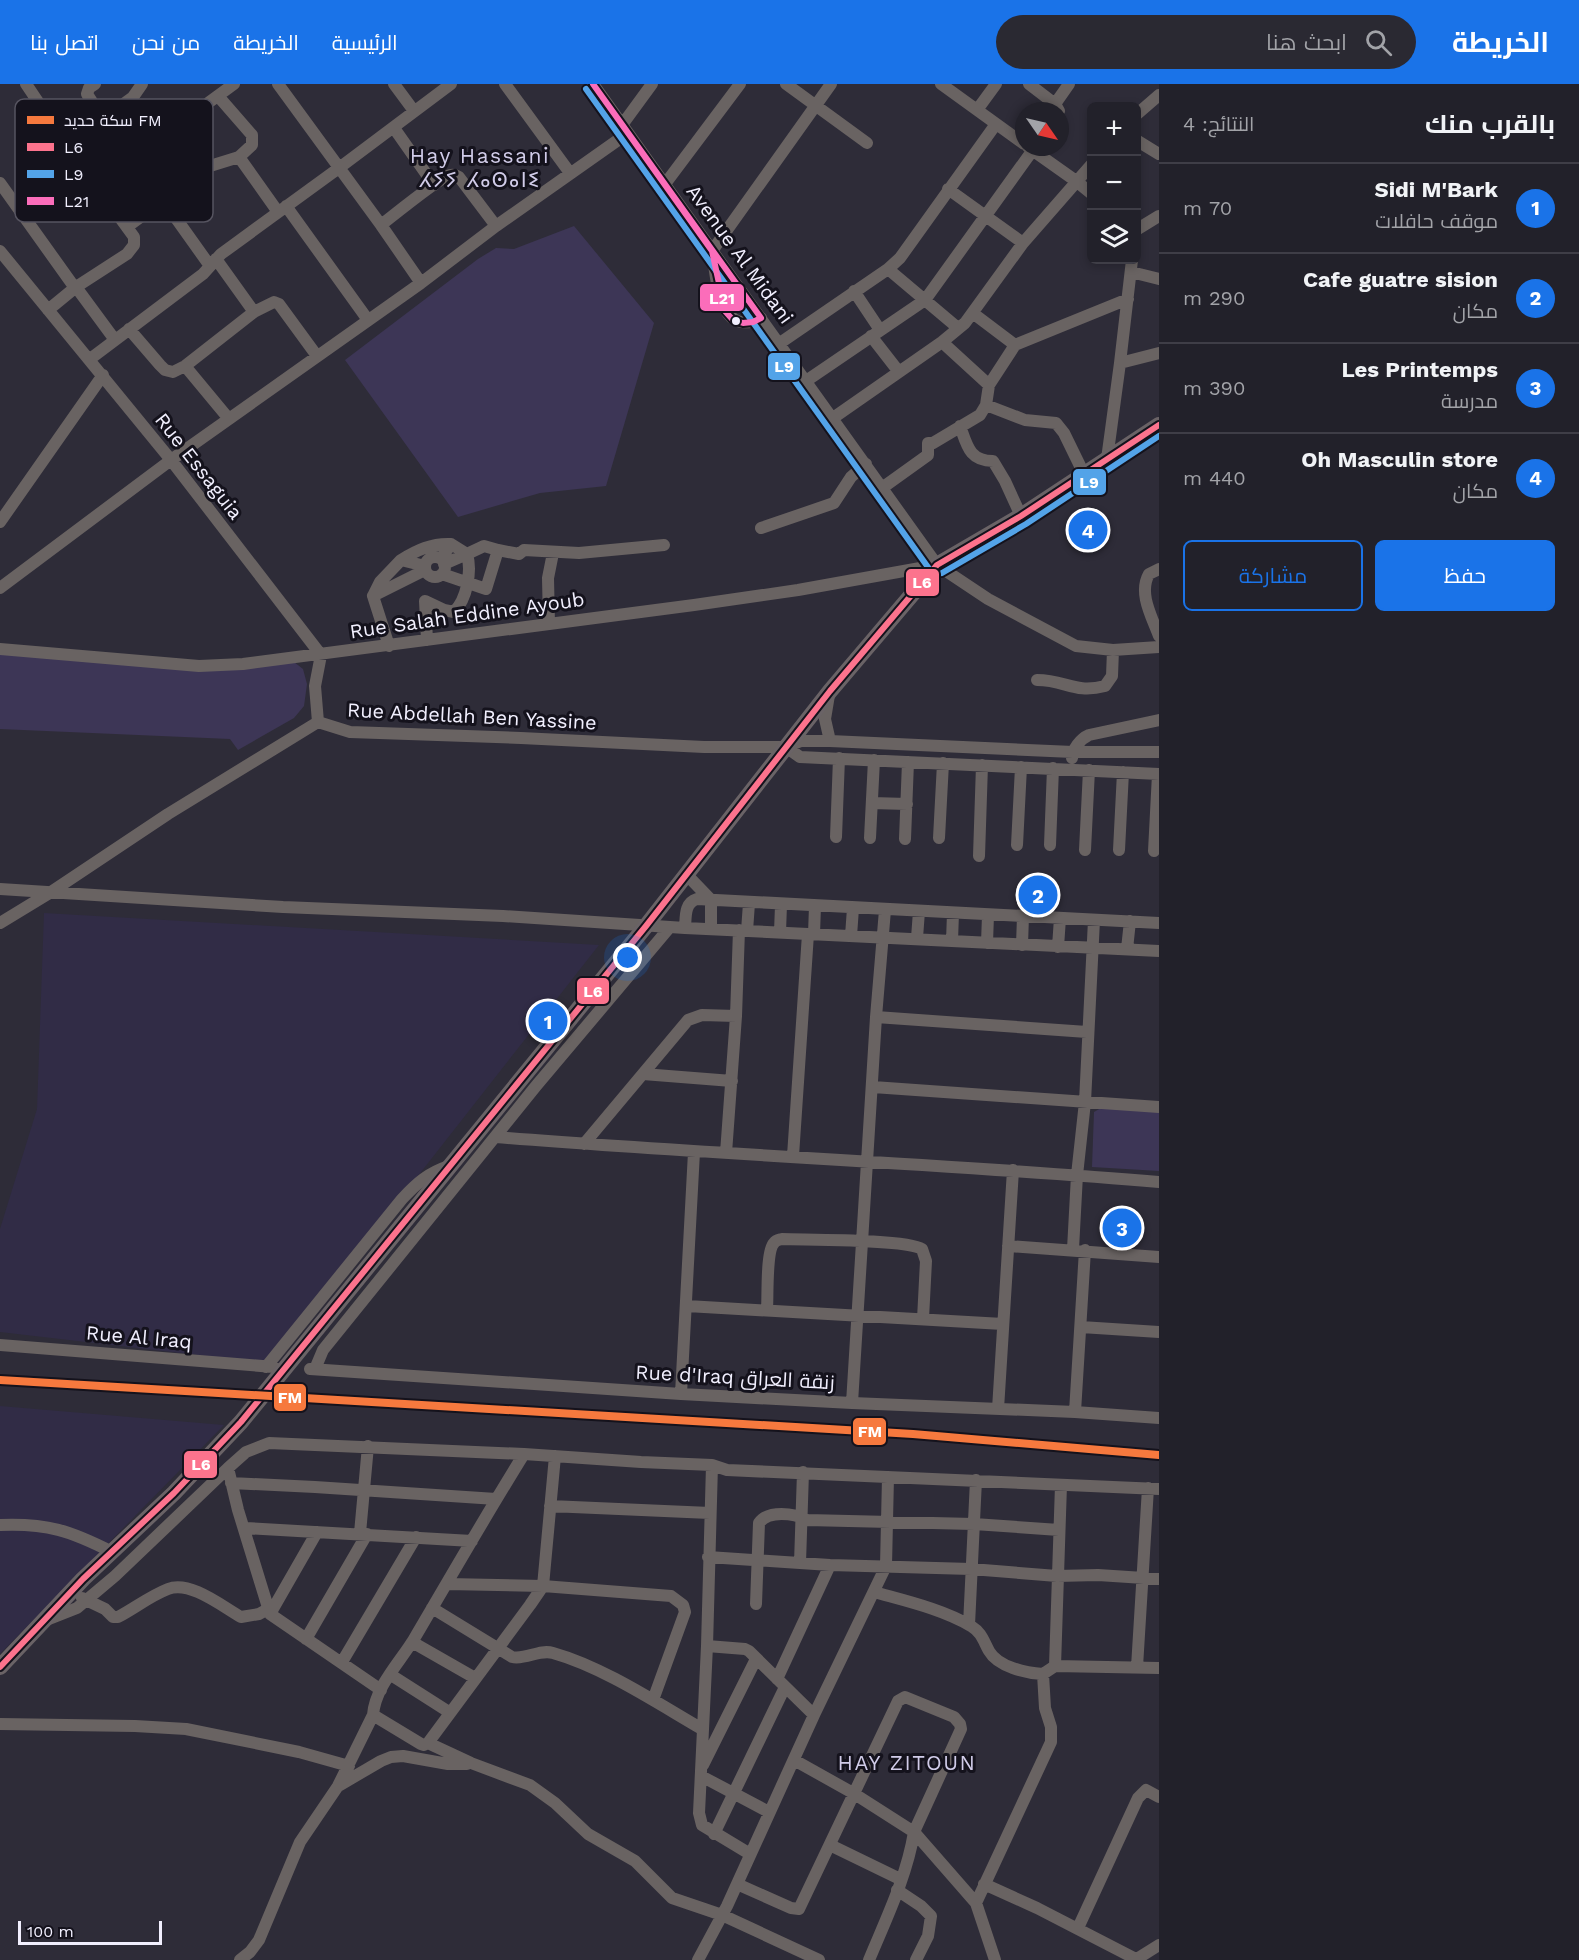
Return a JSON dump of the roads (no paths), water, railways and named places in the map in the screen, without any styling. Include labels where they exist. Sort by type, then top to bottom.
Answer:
[{"type":"main road","points":[[0,1666],[112,1552],[174,1493],[241,1422],[646,926],[830,692],[937,565],[1021,516],[1159,425]]},
{"type":"street","points":[[26,84],[36,99]]},
{"type":"street","points":[[90,99],[87,94],[89,88],[96,84]]},
{"type":"street","points":[[130,99],[142,84]]},
{"type":"street","points":[[213,100],[234,84]]},
{"type":"street","points":[[278,84],[421,283]]},
{"type":"street","points":[[394,84],[414,111]]},
{"type":"street","points":[[90,359],[203,274],[213,262],[282,209],[451,84]]},
{"type":"street","points":[[505,84],[570,173]]},
{"type":"street","points":[[0,588],[171,460],[421,283],[570,173],[625,129],[652,84]]},
{"type":"street","points":[[665,184],[740,84]]},
{"type":"street","points":[[786,84],[867,143]]},
{"type":"street","points":[[761,318],[743,323],[733,320],[725,311],[712,251],[831,84]]},
{"type":"street","points":[[941,84],[1015,137]]},
{"type":"street","points":[[976,110],[996,84]]},
{"type":"street","points":[[1029,84],[1051,102]]},
{"type":"street","points":[[1060,102],[1069,84]]},
{"type":"street","name":"Avenue Al Midani","points":[[595,85],[937,565]]},
{"type":"street","points":[[1141,111],[1159,95]]},
{"type":"street","points":[[213,165],[239,158],[252,146],[253,138],[218,96]]},
{"type":"street","points":[[780,343],[888,269],[900,258],[996,124]]},
{"type":"street","points":[[394,128],[434,185]]},
{"type":"street","points":[[1141,143],[1159,154]]},
{"type":"street","points":[[806,381],[925,300],[986,217],[1024,156]]},
{"type":"street","points":[[1043,156],[1087,190]]},
{"type":"street","points":[[239,158],[282,209],[368,320]]},
{"type":"street","points":[[833,418],[942,342],[974,314],[1023,243],[1087,169]]},
{"type":"street","points":[[381,225],[449,175],[459,177],[496,226]]},
{"type":"street","points":[[0,183],[15,204]]},
{"type":"street","points":[[948,189],[1023,243]]},
{"type":"street","points":[[1141,227],[1159,216]]},
{"type":"street","points":[[28,222],[115,340]]},
{"type":"street","points":[[48,310],[131,249],[134,237],[123,222]]},
{"type":"street","points":[[127,227],[134,222]]},
{"type":"street","points":[[181,222],[254,312]]},
{"type":"street","name":"Rue Essaguia","points":[[0,251],[171,460],[321,655]]},
{"type":"street","points":[[1107,459],[1131,266],[1159,279]]},
{"type":"street","points":[[888,269],[958,328]]},
{"type":"street","points":[[854,291],[899,372]]},
{"type":"street","points":[[882,488],[928,455],[928,443],[933,443],[980,415],[986,405],[989,385],[1015,345],[1128,299]]},
{"type":"street","points":[[129,329],[165,370],[172,372],[185,366],[254,312],[271,302],[279,304],[317,356]]},
{"type":"street","points":[[974,314],[1015,345]]},
{"type":"street","points":[[942,342],[989,385]]},
{"type":"street","points":[[1120,363],[1159,353]]},
{"type":"street","points":[[185,366],[229,419]]},
{"type":"street","points":[[0,522],[103,375]]},
{"type":"street","points":[[986,405],[1025,420],[1056,423],[1064,433],[1084,474]]},
{"type":"street","points":[[960,426],[962,435],[975,457],[980,461],[993,461],[1000,470],[1021,516]]},
{"type":"street","points":[[761,528],[834,503],[851,477],[866,464]]},
{"type":"street","points":[[389,646],[373,596],[380,582],[401,560],[415,551],[440,544],[451,544],[467,554],[469,563],[466,583],[460,606],[454,612],[424,601],[427,640]]},
{"type":"street","points":[[442,566],[451,544]]},
{"type":"street","points":[[401,560],[425,568],[432,576],[442,566],[484,546],[519,554],[524,550],[579,553],[664,545]]},
{"type":"street","points":[[442,566],[466,583],[486,589],[498,550]]},
{"type":"street","points":[[549,624],[548,578],[554,553]]},
{"type":"street","points":[[937,565],[988,599],[1083,648],[1113,650],[1159,647]]},
{"type":"street","name":"Rue Salah Eddine Ayoub","points":[[0,649],[209,667],[321,655],[798,590],[937,565]]},
{"type":"street","points":[[373,596],[425,568]]},
{"type":"street","points":[[1159,569],[1149,574],[1144,587],[1145,597],[1159,636]]},
{"type":"street","points":[[1037,680],[1049,680],[1081,690],[1105,686],[1112,676],[1113,650]]},
{"type":"street","points":[[318,722],[315,686],[321,655]]},
{"type":"street","points":[[830,692],[825,718],[830,741]]},
{"type":"street","points":[[1071,768],[1073,752],[1089,735],[1159,720]]},
{"type":"street","name":"Rue Abdellah Ben Yassine","points":[[0,923],[168,814],[318,722],[350,732],[704,747],[786,747]]},
{"type":"street","points":[[786,747],[801,741],[830,741],[1073,752],[1159,752]]},
{"type":"street","points":[[786,747],[800,757],[1071,768],[1158,774],[1154,851]]},
{"type":"street","points":[[836,837],[839,758]]},
{"type":"street","points":[[870,838],[874,760]]},
{"type":"street","points":[[905,839],[908,762]]},
{"type":"street","points":[[939,838],[942,763]]},
{"type":"street","points":[[979,856],[982,765]]},
{"type":"street","points":[[1017,845],[1021,767]]},
{"type":"street","points":[[1050,845],[1053,768]]},
{"type":"street","points":[[1085,850],[1089,770]]},
{"type":"street","points":[[1119,850],[1123,772]]},
{"type":"street","points":[[872,803],[907,804]]},
{"type":"street","points":[[686,874],[711,900],[711,929]]},
{"type":"street","points":[[0,889],[283,907],[503,916],[646,926],[1159,951]]},
{"type":"street","points":[[686,928],[689,902],[696,899],[1159,923]]},
{"type":"street","points":[[726,1153],[743,930],[749,903]]},
{"type":"street","points":[[780,932],[781,905]]},
{"type":"street","points":[[793,1156],[815,906]]},
{"type":"street","points":[[851,936],[853,908]]},
{"type":"street","points":[[852,1403],[876,1017],[885,910]]},
{"type":"street","points":[[917,938],[919,911]]},
{"type":"street","points":[[952,941],[953,913]]},
{"type":"street","points":[[987,943],[988,915]]},
{"type":"street","points":[[1023,916],[1023,945]]},
{"type":"street","points":[[1058,947],[1060,918]]},
{"type":"street","points":[[1075,1412],[1081,1327],[1077,1175],[1085,1101],[1094,920]]},
{"type":"street","points":[[1128,949],[1130,921]]},
{"type":"street","points":[[495,1137],[670,927]]},
{"type":"street","points":[[584,1144],[688,1020],[702,1015],[736,1016]]},
{"type":"street","points":[[876,1017],[1087,1032]]},
{"type":"street","points":[[643,1074],[732,1081]]},
{"type":"street","points":[[873,1088],[1159,1107]]},
{"type":"street","points":[[495,1137],[694,1152],[1013,1170],[1159,1182]]},
{"type":"street","name":"Rue d'Iraq زنقة العراق","points":[[495,1137],[323,1350],[313,1369],[681,1394],[1159,1418]]},
{"type":"street","points":[[681,1394],[694,1152]]},
{"type":"street","name":"Rue Al Iraq","points":[[0,1345],[270,1367],[402,1199],[420,1180],[449,1166]]},
{"type":"street","points":[[998,1409],[1013,1170]]},
{"type":"street","points":[[767,1309],[770,1255],[772,1244],[777,1240],[862,1242],[913,1246],[922,1249],[926,1261],[923,1319]]},
{"type":"street","points":[[1008,1246],[1159,1257]]},
{"type":"street","points":[[687,1306],[1003,1324]]},
{"type":"street","points":[[1081,1327],[1159,1332]]},
{"type":"street","points":[[42,1622],[68,1613],[87,1600],[246,1452],[269,1443],[368,1446],[712,1465],[727,1470],[1154,1489],[1143,1578],[1137,1666]]},
{"type":"street","points":[[306,1639],[364,1534],[364,1490],[368,1446]]},
{"type":"street","points":[[240,1960],[259,1940],[300,1842],[349,1766],[373,1715],[381,1690],[524,1454]]},
{"type":"street","points":[[373,1715],[421,1744],[428,1743],[543,1586],[555,1456]]},
{"type":"street","points":[[712,1465],[699,1820],[714,1834],[750,1854]]},
{"type":"street","points":[[228,1468],[269,1611],[381,1690]]},
{"type":"street","points":[[800,1563],[803,1472]]},
{"type":"street","points":[[698,1960],[723,1915],[814,1715],[886,1566],[888,1477]]},
{"type":"street","points":[[969,1625],[976,1480]]},
{"type":"street","points":[[231,1483],[496,1499]]},
{"type":"street","points":[[1055,1666],[1061,1485]]},
{"type":"street","points":[[550,1506],[710,1513]]},
{"type":"street","points":[[756,1604],[759,1528],[762,1519],[777,1514],[802,1517],[807,1520],[974,1524],[1059,1530]]},
{"type":"street","points":[[0,1525],[39,1526],[67,1531],[112,1552]]},
{"type":"street","points":[[245,1528],[472,1541]]},
{"type":"street","points":[[70,1594],[87,1600],[116,1617],[158,1594],[177,1587],[198,1592],[241,1617],[259,1614],[269,1611],[317,1532]]},
{"type":"street","points":[[342,1662],[416,1537]]},
{"type":"street","points":[[708,1557],[830,1565],[971,1569],[1159,1579]]},
{"type":"street","points":[[714,1834],[830,1565]]},
{"type":"street","points":[[447,1584],[543,1586],[665,1594],[677,1599],[683,1605],[685,1612],[653,1700]]},
{"type":"street","points":[[874,1592],[969,1625],[980,1632],[990,1653],[999,1661],[1027,1673],[1043,1674],[1055,1666],[1159,1668]]},
{"type":"street","points":[[432,1608],[499,1647],[508,1655],[517,1658],[543,1651],[551,1652],[593,1669],[702,1729]]},
{"type":"street","points":[[412,1642],[475,1678]]},
{"type":"street","points":[[707,1646],[745,1649],[814,1715]]},
{"type":"street","points":[[701,1773],[756,1659]]},
{"type":"street","points":[[976,1903],[1051,1742],[1051,1727],[1044,1701],[1043,1674]]},
{"type":"street","points":[[390,1676],[449,1712]]},
{"type":"street","points":[[737,1884],[791,1908],[799,1909],[895,1706],[901,1698],[905,1697],[954,1717],[961,1729],[914,1832],[899,1885],[869,1960]]},
{"type":"street","points":[[0,1724],[186,1729],[299,1752],[349,1766]]},
{"type":"street","points":[[428,1743],[471,1763],[530,1785],[555,1803],[588,1834],[635,1861],[672,1898],[723,1915],[819,1960]]},
{"type":"street","points":[[338,1786],[391,1757],[403,1756],[448,1764],[471,1763]]},
{"type":"street","points":[[794,1760],[853,1793],[914,1832],[976,1903],[995,1960]]},
{"type":"street","points":[[701,1773],[769,1812]]},
{"type":"street","points":[[1078,1928],[1138,1798],[1146,1790],[1159,1797]]},
{"type":"street","points":[[830,1845],[899,1885],[931,1916],[928,1936],[916,1960]]},
{"type":"street","points":[[984,1884],[1078,1928],[1135,1960],[1159,1945]]},
{"type":"rail line","name":"FM","points":[[0,1380],[913,1434],[1159,1455]]},
{"type":"place","name":"Oh Masculin store","points":[[1088,530]]},
{"type":"place","name":"Cafe guatre sision","points":[[1038,895]]},
{"type":"place","name":"Sidi M'Bark","points":[[548,1021]]},
{"type":"place","name":"Les Printemps","points":[[1122,1228]]},
{"type":"district","name":"Hay Hassani ⵃⵢⵢ ⵃⴰⵙⴰⵏⵉ","points":[[480,167]]},
{"type":"district","name":"HAY ZITOUN","points":[[907,1762]]}]
